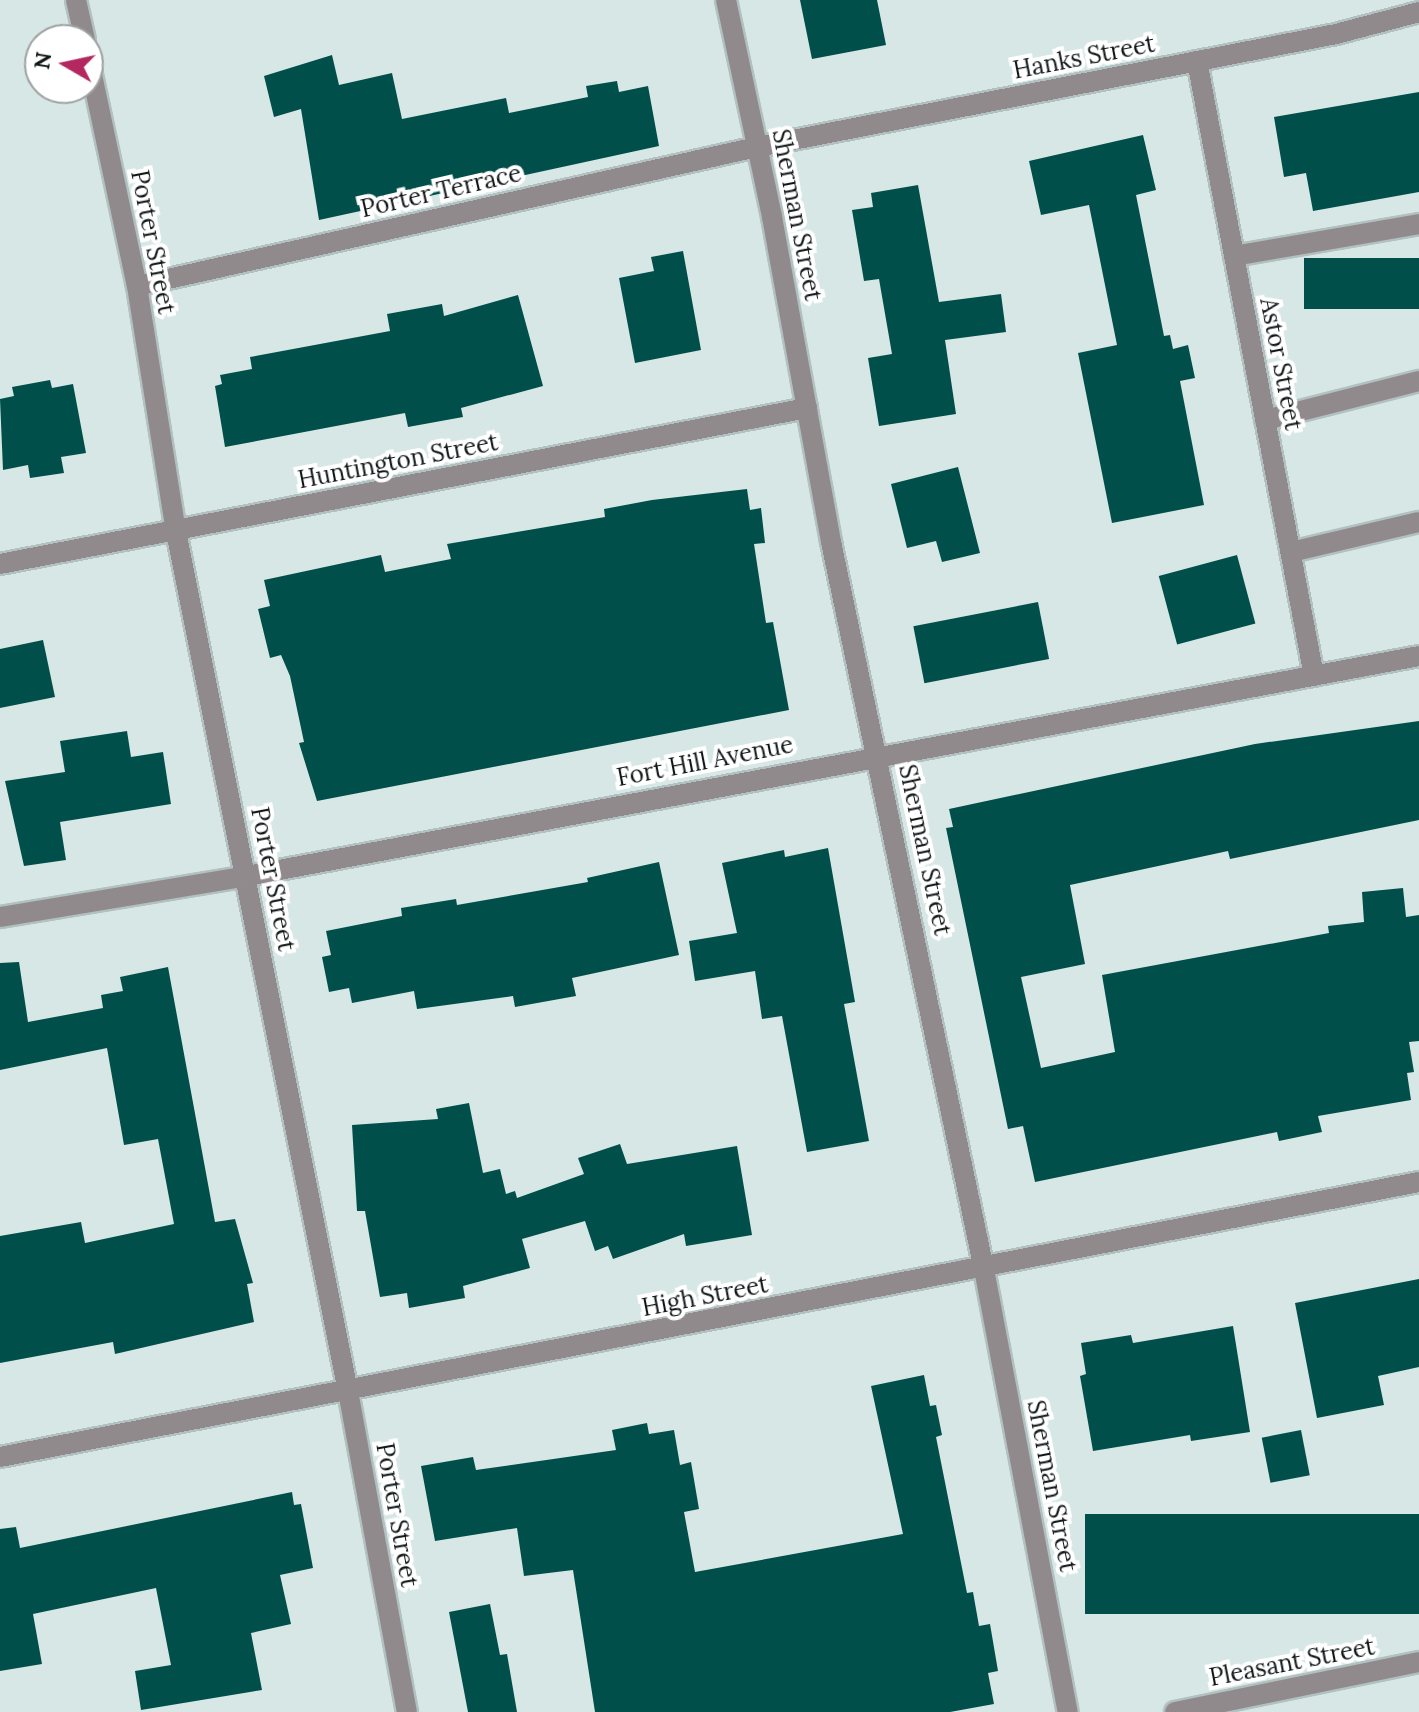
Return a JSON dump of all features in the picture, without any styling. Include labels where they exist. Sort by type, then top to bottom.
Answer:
[{"type":"street","points":[[76,0],[81,24]]},
{"type":"street","name":"Sherman Street","points":[[726,0],[984,1269],[1068,1712]]},
{"type":"street","name":"Hanks Street","points":[[757,147],[1197,61],[1419,12]]},
{"type":"street","name":"Astor Street","points":[[1197,61],[1314,676]]},
{"type":"street","name":"Porter Street","points":[[98,104],[137,286],[176,531],[348,1391],[407,1712]]},
{"type":"street","name":"Porter Terrace","points":[[137,286],[757,147]]},
{"type":"street","points":[[1234,256],[1419,224]]},
{"type":"street","points":[[1265,420],[1419,381]]},
{"type":"street","name":"Huntington Street","points":[[0,564],[807,408]]},
{"type":"street","points":[[1291,552],[1419,522]]},
{"type":"street","name":"Fort Hill Avenue","points":[[0,917],[247,876],[879,754],[1419,656]]},
{"type":"street","name":"High Street","points":[[0,1457],[984,1269],[1419,1182]]},
{"type":"street","name":"Pleasant Street","points":[[1175,1712],[1419,1662]]},
{"type":"building","points":[[800,0],[877,0],[886,45],[812,59]]},
{"type":"building","points":[[332,55],[339,85],[392,73],[402,119],[506,98],[509,113],[588,97],[586,86],[617,81],[619,92],[648,86],[659,146],[319,220],[301,109],[274,117],[264,76]]},
{"type":"building","points":[[1419,92],[1419,192],[1313,211],[1306,173],[1284,177],[1274,117]]},
{"type":"building","points":[[1143,135],[1156,190],[1136,195],[1164,336],[1170,335],[1173,349],[1188,345],[1195,378],[1180,381],[1204,505],[1112,523],[1078,353],[1117,345],[1089,205],[1041,215],[1029,161]]},
{"type":"building","points":[[918,185],[939,302],[1001,294],[1006,332],[945,340],[956,414],[879,426],[868,358],[892,354],[879,279],[864,281],[852,210],[873,207],[871,193]]},
{"type":"building","points":[[683,251],[701,350],[635,363],[619,278],[654,271],[651,257]]},
{"type":"building","points":[[1304,258],[1419,258],[1419,309],[1304,309]]},
{"type":"building","points":[[518,295],[543,386],[461,408],[463,417],[408,427],[405,413],[225,447],[215,386],[222,384],[220,375],[252,369],[250,357],[390,331],[387,314],[442,304],[444,316]]},
{"type":"building","points":[[50,380],[52,388],[73,384],[86,453],[61,457],[64,473],[30,478],[28,465],[3,470],[0,399],[14,396],[12,387]]},
{"type":"building","points":[[958,467],[980,553],[942,562],[936,541],[907,548],[891,484]]},
{"type":"building","points":[[747,489],[750,510],[761,508],[765,543],[754,544],[766,623],[773,622],[789,710],[317,801],[299,743],[304,742],[290,676],[281,655],[270,658],[258,609],[270,606],[264,580],[381,555],[385,572],[451,559],[447,544],[605,517],[604,509],[652,500]]},
{"type":"building","points":[[1237,555],[1255,624],[1177,645],[1159,576]]},
{"type":"building","points":[[1038,602],[1049,659],[924,683],[913,626]]},
{"type":"building","points":[[43,640],[55,697],[0,708],[0,649]]},
{"type":"building","points":[[1419,721],[1419,820],[1230,859],[1228,851],[1070,885],[1085,964],[1021,977],[1041,1068],[1115,1052],[1102,975],[1329,933],[1328,926],[1364,922],[1362,892],[1403,888],[1406,917],[1419,915],[1419,1041],[1409,1042],[1414,1072],[1407,1073],[1411,1100],[1318,1116],[1322,1132],[1279,1141],[1277,1132],[1035,1182],[1023,1126],[1008,1129],[946,828],[953,827],[949,809],[1255,744]]},
{"type":"building","points":[[127,731],[131,757],[163,752],[171,804],[60,822],[66,860],[24,866],[5,781],[65,772],[60,741]]},
{"type":"building","points":[[828,848],[855,1002],[844,1004],[869,1141],[807,1152],[782,1016],[762,1019],[755,971],[695,981],[689,941],[737,933],[722,863],[784,850],[785,857]]},
{"type":"building","points":[[659,862],[679,955],[572,978],[576,996],[515,1007],[513,996],[417,1009],[414,991],[352,1003],[349,988],[329,992],[322,957],[331,955],[326,931],[402,916],[401,908],[456,899],[457,905],[588,882],[587,878]]},
{"type":"building","points":[[19,962],[28,1022],[103,1008],[101,995],[123,991],[120,977],[168,967],[215,1222],[235,1219],[253,1283],[247,1284],[254,1322],[115,1354],[113,1342],[0,1363],[0,1236],[81,1222],[85,1243],[174,1224],[158,1139],[124,1145],[107,1048],[0,1070],[0,963]]},
{"type":"building","points":[[469,1103],[483,1173],[500,1169],[506,1194],[515,1191],[517,1198],[584,1174],[578,1158],[620,1144],[627,1164],[737,1146],[752,1235],[686,1246],[684,1234],[613,1259],[608,1246],[595,1251],[585,1221],[522,1239],[530,1268],[463,1286],[465,1298],[409,1308],[407,1293],[380,1297],[365,1211],[357,1211],[352,1125],[438,1119],[436,1109]]},
{"type":"building","points":[[1419,1279],[1419,1367],[1378,1376],[1384,1405],[1317,1418],[1295,1303]]},
{"type":"building","points":[[1233,1326],[1250,1432],[1191,1441],[1190,1435],[1093,1451],[1080,1376],[1086,1374],[1081,1343],[1131,1335],[1133,1343]]},
{"type":"building","points":[[924,1375],[930,1406],[936,1405],[942,1435],[936,1437],[967,1593],[973,1592],[979,1626],[990,1624],[998,1671],[988,1673],[994,1704],[950,1712],[595,1712],[573,1570],[524,1576],[517,1528],[435,1541],[421,1466],[473,1457],[476,1470],[616,1450],[612,1430],[647,1423],[649,1434],[674,1430],[680,1465],[691,1462],[699,1509],[684,1512],[695,1572],[903,1534],[871,1386]]},
{"type":"building","points":[[1301,1430],[1310,1475],[1271,1483],[1262,1438]]},
{"type":"building","points":[[292,1492],[294,1505],[301,1504],[313,1568],[280,1575],[291,1624],[251,1633],[262,1690],[141,1710],[135,1671],[171,1665],[156,1588],[33,1614],[42,1664],[0,1671],[0,1529],[16,1527],[20,1548]]},
{"type":"building","points":[[1085,1514],[1419,1514],[1419,1614],[1085,1614]]},
{"type":"building","points":[[490,1604],[500,1655],[507,1654],[517,1712],[468,1712],[449,1612]]}]
